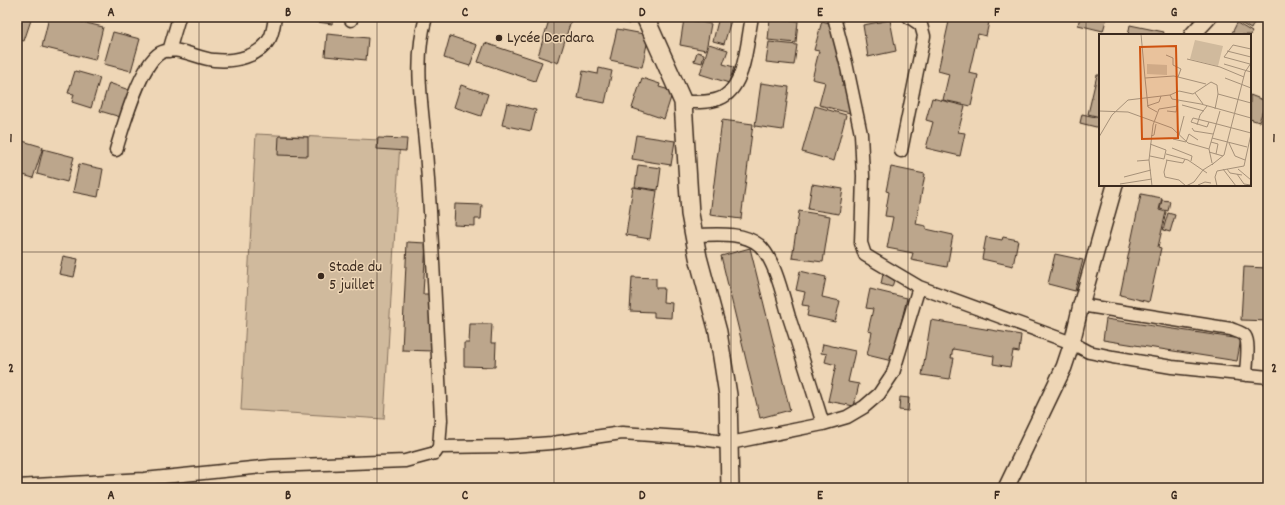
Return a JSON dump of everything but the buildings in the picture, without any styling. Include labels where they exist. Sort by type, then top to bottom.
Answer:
[{"type":"main road","points":[[645,17],[684,102],[690,214],[718,332],[728,395],[730,488]]},
{"type":"street","points":[[169,51],[178,17]]},
{"type":"street","points":[[116,150],[135,91],[143,76],[159,53],[169,51],[213,60],[238,59],[262,49],[271,37],[275,17]]},
{"type":"street","points":[[17,486],[144,479],[272,466],[405,461],[427,457],[435,453],[439,447],[441,420],[428,171],[419,68],[420,36],[426,17]]},
{"type":"street","points":[[684,102],[710,101],[723,97],[732,90],[740,79],[752,17]]},
{"type":"street","points":[[834,17],[846,63],[861,134],[862,249],[865,255],[919,287],[1072,343],[1089,352],[1172,367],[1268,377]]},
{"type":"street","points":[[901,151],[924,36],[921,25],[909,17]]},
{"type":"street","points":[[1193,34],[1209,17]]},
{"type":"street","points":[[1006,488],[1064,367],[1072,343],[1081,305],[1115,186]]},
{"type":"street","points":[[694,235],[729,235],[750,240],[759,246],[768,258],[780,284],[823,424]]},
{"type":"street","points":[[439,447],[511,446],[552,443],[622,433],[730,442],[823,424],[847,417],[879,394],[893,373],[919,287]]},
{"type":"street","points":[[1081,305],[1231,329],[1245,337],[1247,343],[1246,375]]},
{"type":"shaded area","name":"Stade du 5 juillet","points":[[256,134],[400,141],[384,419],[241,410]]},
{"type":"place","name":"Lycée Derdara","points":[[499,38]]},
{"type":"place","name":"Stade du 5 juillet","points":[[321,276]]}]
